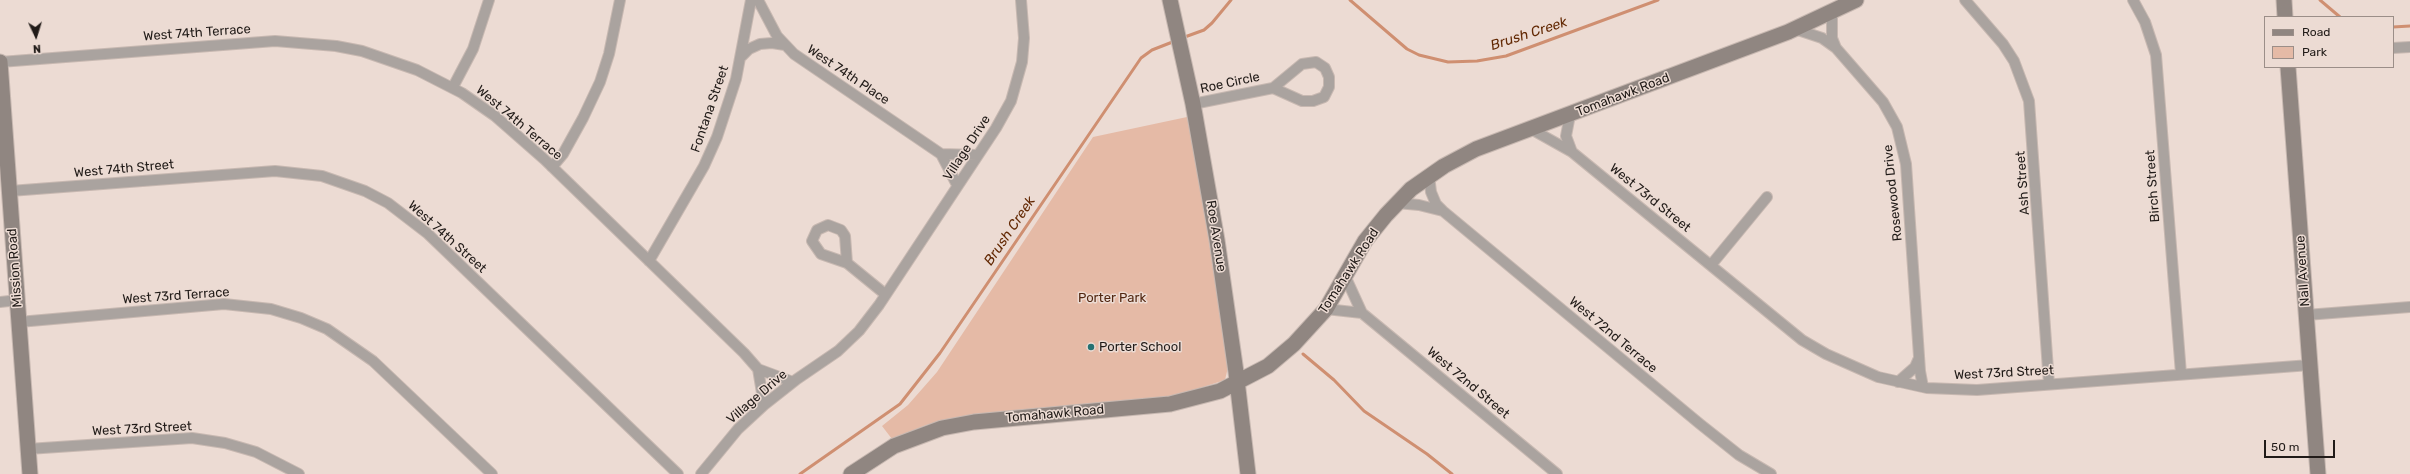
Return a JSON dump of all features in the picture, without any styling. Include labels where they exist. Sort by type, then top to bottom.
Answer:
[{"type":"main road","name":"Roe Avenue","points":[[1170,0],[1193,104],[1218,240],[1238,382],[1248,474]]},
{"type":"main road","name":"Tomahawk Road","points":[[851,474],[894,446],[942,428],[974,422],[1179,403],[1220,392],[1268,366],[1284,353],[1326,309],[1346,278],[1365,241],[1397,203],[1429,175],[1476,149],[1570,115],[1795,29],[1832,13],[1856,0]]},
{"type":"main road","points":[[2284,0],[2285,16]]},
{"type":"main road","name":"Mission Road","points":[[0,62],[3,145],[10,191],[30,474]]},
{"type":"main road","name":"Nall Avenue","points":[[2288,68],[2318,474]]},
{"type":"street","points":[[453,87],[473,49],[489,0]]},
{"type":"street","points":[[552,167],[563,154],[577,130],[600,82],[609,54],[620,0]]},
{"type":"street","name":"Fontana Street","points":[[649,261],[704,166],[730,100],[742,56],[751,0]]},
{"type":"street","name":"West 74th Place","points":[[758,0],[766,19],[785,45],[794,54],[941,154],[957,185]]},
{"type":"street","name":"Village Drive","points":[[701,474],[738,429],[764,405],[793,382],[822,363],[849,341],[872,316],[1002,117],[1015,91],[1019,75],[1024,38],[1021,0]]},
{"type":"street","name":"Ash Street","points":[[1965,0],[2014,61],[2029,101],[2049,384]]},
{"type":"street","name":"Birch Street","points":[[2133,0],[2145,22],[2156,55],[2181,374]]},
{"type":"street","name":"Rosewood Drive","points":[[1832,13],[1832,38],[1836,48]]},
{"type":"street","name":"Rosewood Drive","points":[[1795,29],[1822,38],[1836,48],[1883,102],[1893,118],[1901,139],[1906,164],[1919,357],[1923,387]]},
{"type":"street","name":"West 74th Terrace","points":[[0,62],[245,42],[310,43],[362,52],[389,60],[453,87],[495,116],[552,167],[744,353],[758,370],[764,405]]},
{"type":"street","points":[[742,56],[749,49],[760,44],[772,43],[785,45]]},
{"type":"street","points":[[2394,48],[2410,47]]},
{"type":"street","name":"Roe Circle","points":[[1193,104],[1273,88],[1302,64],[1316,62],[1325,68],[1329,77],[1329,87],[1324,96],[1313,101],[1302,101],[1273,88]]},
{"type":"street","points":[[1570,115],[1566,136],[1572,152]]},
{"type":"street","name":"West 73rd Street","points":[[1531,129],[1572,152],[1802,340],[1859,370],[1898,382],[1923,387],[1977,390],[2310,365]]},
{"type":"street","points":[[941,154],[977,155]]},
{"type":"street","name":"West 74th Street","points":[[10,191],[275,170],[322,176],[365,191],[388,203],[428,233],[678,474]]},
{"type":"street","name":"West 72nd Terrace","points":[[1429,175],[1431,192],[1436,204],[1443,211],[1700,424],[1740,455],[1771,474]]},
{"type":"street","points":[[1711,265],[1767,197]]},
{"type":"street","name":"West 72nd Terrace","points":[[1397,203],[1420,204],[1443,211]]},
{"type":"street","points":[[847,263],[885,294]]},
{"type":"street","name":"West 72nd Street","points":[[1346,278],[1362,313],[1557,474]]},
{"type":"street","points":[[0,302],[18,300]]},
{"type":"street","name":"West 73rd Terrace","points":[[19,322],[224,304],[271,309],[301,318],[332,332],[373,361],[492,474]]},
{"type":"street","points":[[2306,315],[2410,307]]},
{"type":"street","points":[[1326,309],[1362,313]]},
{"type":"street","points":[[1898,382],[1915,367],[1919,357]]},
{"type":"street","points":[[758,370],[793,382]]},
{"type":"street","name":"West 73rd Street","points":[[28,449],[192,438],[225,443],[256,452],[298,474]]},
{"type":"green space","name":"Porter Park","points":[[1187,117],[1201,189],[1228,367],[1225,380],[1168,398],[970,415],[926,425],[892,439],[882,426],[908,405],[937,372],[1093,137]]},
{"type":"waterway","name":"Brush Creek","points":[[1182,38],[1204,30],[1212,23],[1231,0]]},
{"type":"waterway","name":"Brush Creek","points":[[1350,0],[1407,49],[1419,55],[1448,62],[1477,61],[1506,56],[1658,0]]},
{"type":"waterway","points":[[2320,0],[2339,16]]},
{"type":"waterway","points":[[2394,27],[2410,26]]},
{"type":"waterway","name":"Brush Creek","points":[[800,474],[900,404],[940,353],[1141,58],[1152,50],[1175,41]]},
{"type":"waterway","points":[[1303,354],[1334,380],[1364,411],[1427,454],[1452,474]]},
{"type":"place","name":"Porter School","points":[[1091,347]]}]
